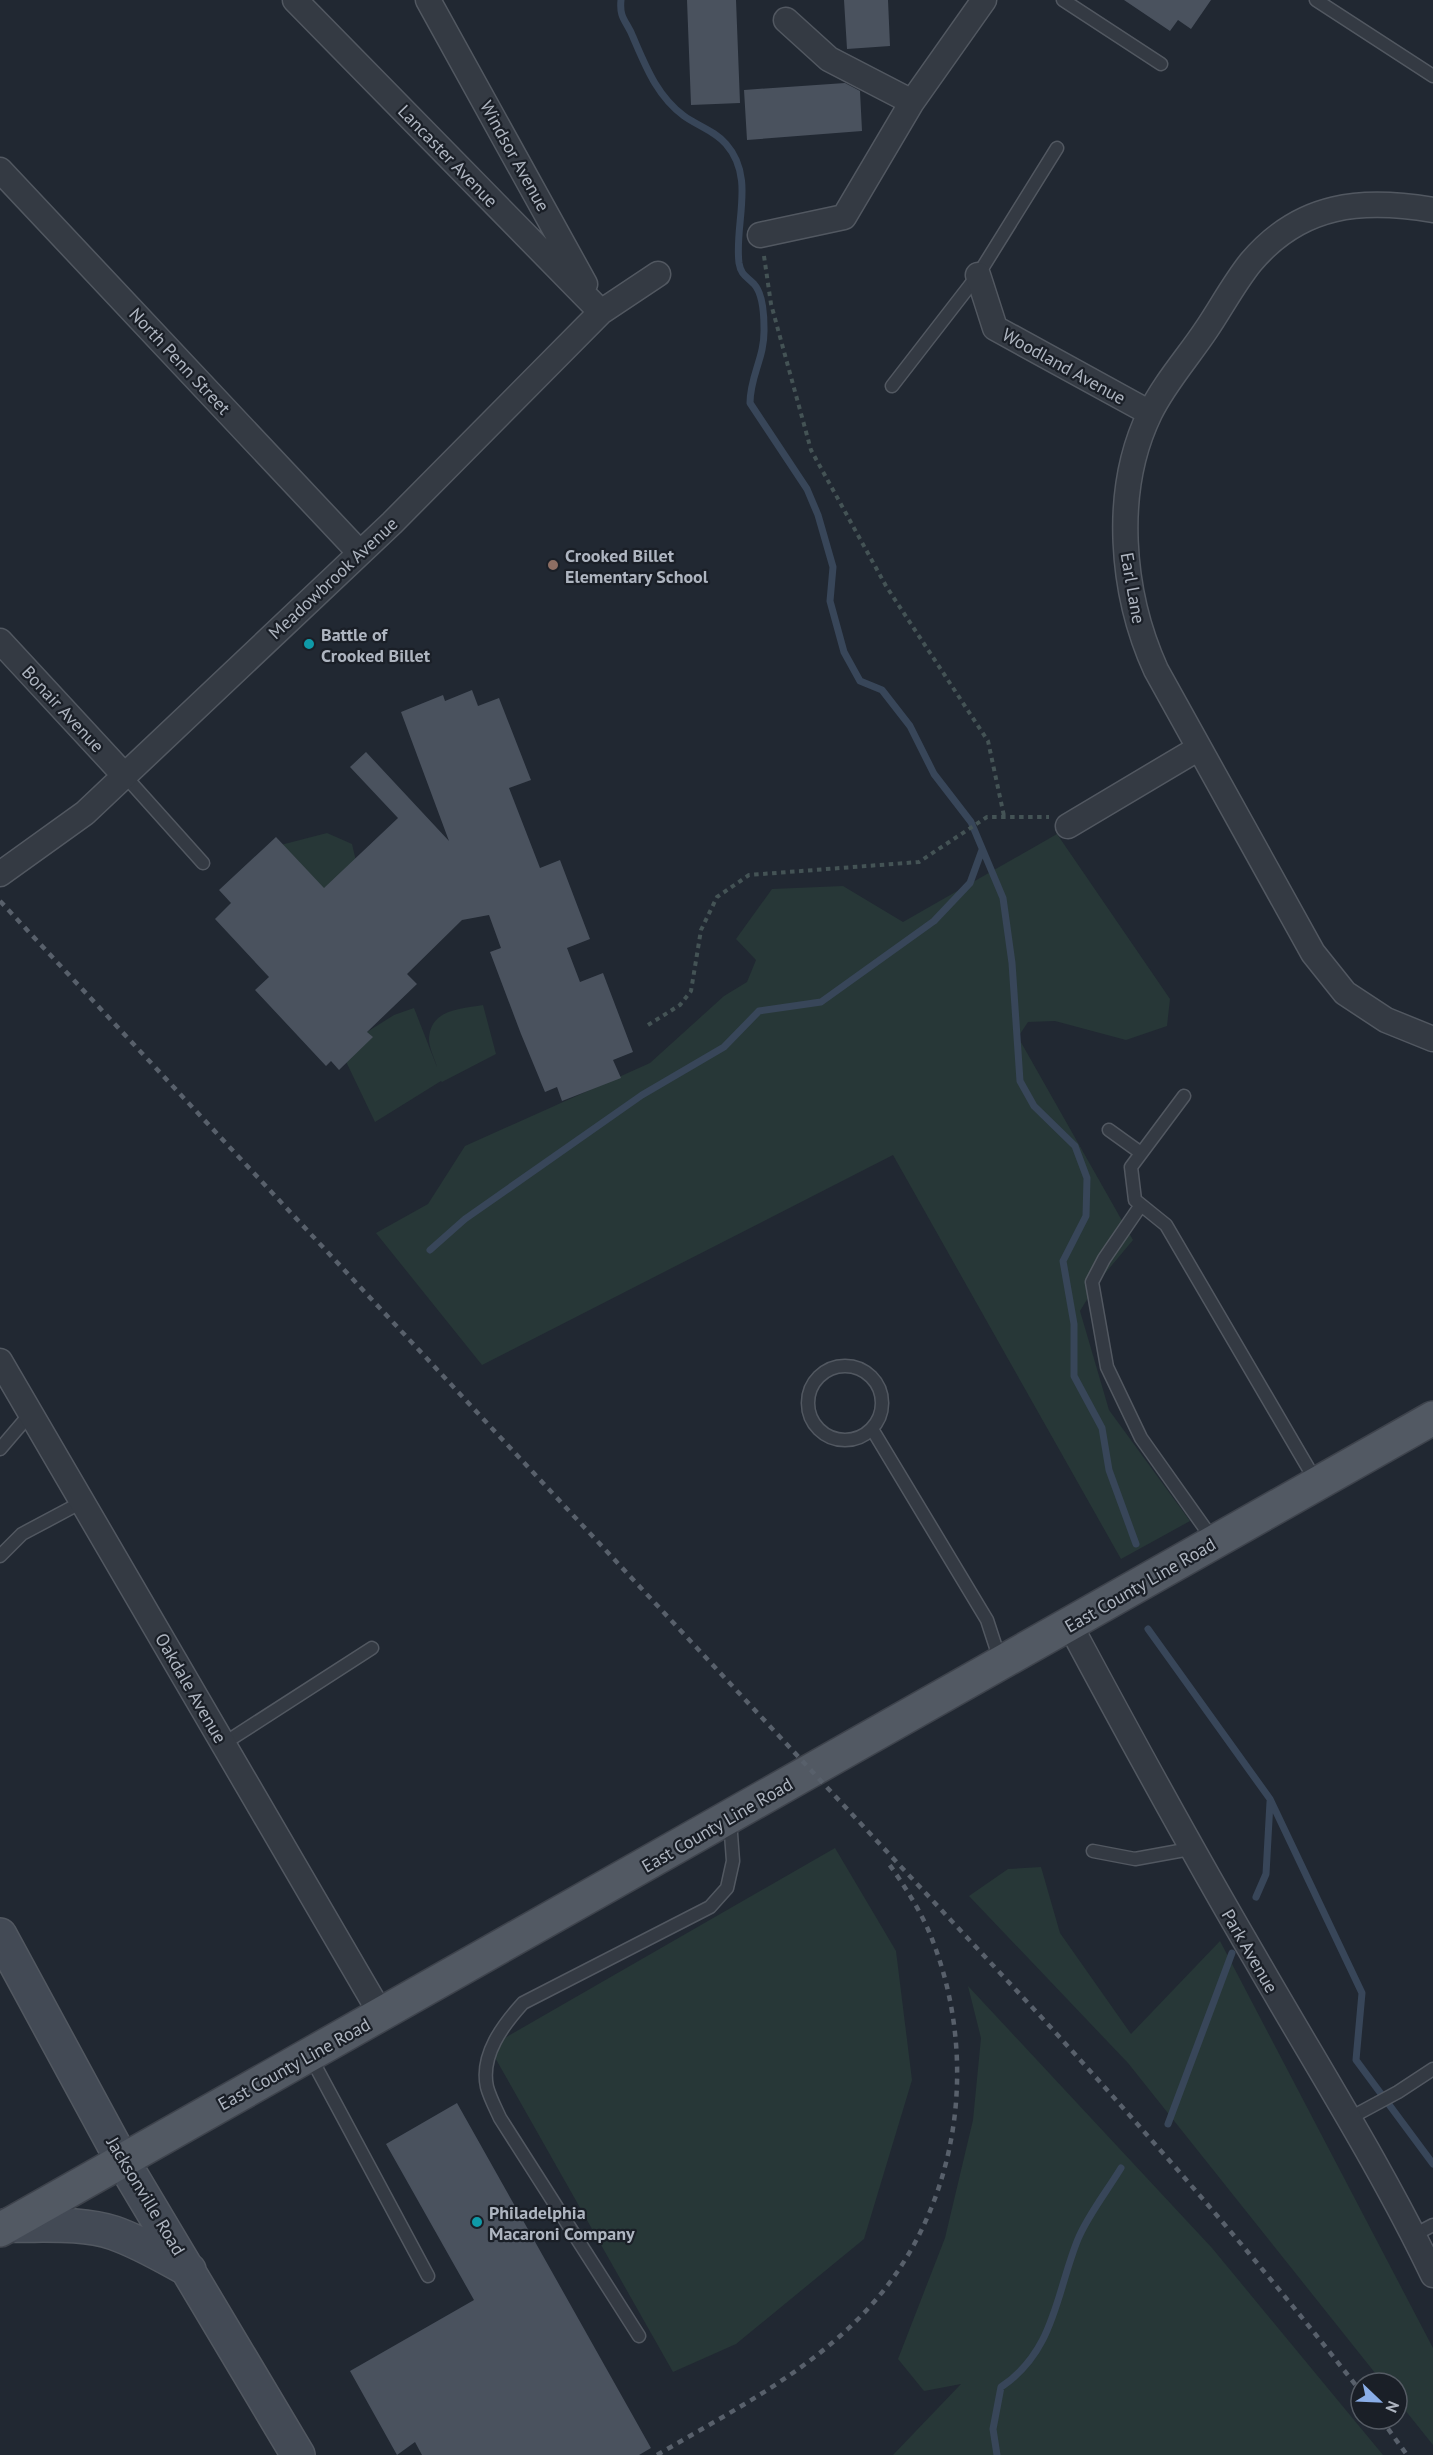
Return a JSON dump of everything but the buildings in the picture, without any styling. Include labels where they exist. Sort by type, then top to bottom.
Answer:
[{"type":"main road","name":"East County Line Road","points":[[4,2227],[382,2016],[1433,1418]]},
{"type":"main road","name":"Jacksonville Road","points":[[0,1935],[122,2160],[298,2455]]},
{"type":"main road","points":[[4,2227],[72,2226],[113,2233],[155,2251],[190,2271]]},
{"type":"street","name":"Lancaster Avenue","points":[[296,0],[601,312]]},
{"type":"street","name":"Windsor Avenue","points":[[428,0],[601,312]]},
{"type":"street","points":[[760,235],[844,217],[912,102],[984,0]]},
{"type":"street","points":[[786,20],[829,59],[912,102]]},
{"type":"street","name":"North Penn Street","points":[[0,170],[360,553]]},
{"type":"street","name":"Earl Lane","points":[[1433,209],[1388,203],[1346,205],[1307,217],[1276,237],[1251,262],[1150,413],[1134,466],[1126,508],[1127,574],[1142,640],[1313,953],[1345,993],[1386,1020],[1433,1039]]},
{"type":"street","name":"Meadowbrook Avenue","points":[[0,874],[85,813],[360,553],[601,312],[658,274]]},
{"type":"street","name":"Woodland Avenue","points":[[978,275],[995,328],[1150,413]]},
{"type":"street","name":"Bonair Avenue","points":[[0,641],[125,776]]},
{"type":"street","points":[[1068,826],[1199,748]]},
{"type":"street","name":"Oakdale Avenue","points":[[0,1361],[382,2016]]},
{"type":"street","name":"Park Avenue","points":[[1070,1625],[1191,1849],[1348,2119],[1424,2230],[1433,2275]]},
{"type":"lane","points":[[1063,0],[1161,64]]},
{"type":"lane","points":[[1316,0],[1433,76]]},
{"type":"lane","points":[[892,386],[978,275],[1057,148]]},
{"type":"lane","points":[[125,776],[202,863]]},
{"type":"lane","points":[[1184,1096],[1131,1167],[1135,1200],[1166,1225],[1317,1484]]},
{"type":"lane","points":[[1109,1130],[1141,1153]]},
{"type":"lane","points":[[1141,1206],[1104,1259],[1092,1282],[1107,1367],[1141,1438],[1215,1542]]},
{"type":"lane","points":[[850,1367],[867,1373],[876,1382],[881,1394],[882,1406],[879,1419],[872,1429],[862,1436],[839,1440],[819,1429],[809,1408],[813,1385],[831,1369],[850,1367]]},
{"type":"lane","points":[[0,1449],[30,1414]]},
{"type":"lane","points":[[872,1429],[987,1620],[1001,1664]]},
{"type":"lane","points":[[0,1556],[22,1534],[82,1502]]},
{"type":"lane","points":[[223,1744],[372,1648]]},
{"type":"lane","points":[[639,2336],[500,2118],[487,2086],[489,2057],[503,2026],[523,2003],[710,1907],[727,1888],[733,1861],[730,1818]]},
{"type":"lane","points":[[1094,1851],[1135,1859],[1191,1849]]},
{"type":"lane","points":[[310,2055],[429,2277]]},
{"type":"lane","points":[[1348,2119],[1398,2092],[1433,2069]]},
{"type":"path","points":[[760,235],[771,304],[811,450],[886,586],[988,741],[1004,816]]},
{"type":"path","points":[[648,1025],[680,1005],[691,991],[701,930],[717,897],[749,875],[919,862],[987,817],[1053,817],[1068,826]]},
{"type":"shaded area","points":[[327,833],[352,844],[363,891],[319,903],[269,848]]},
{"type":"shaded area","points":[[1057,834],[1170,999],[1167,1026],[1126,1040],[1055,1021],[1028,1022],[1018,1037],[1133,1240],[1097,1283],[1080,1311],[1109,1410],[1190,1521],[1121,1559],[893,1155],[482,1365],[376,1233],[428,1204],[465,1146],[650,1063],[724,996],[747,982],[756,960],[736,939],[772,889],[843,886],[903,922]]},
{"type":"shaded area","points":[[483,1005],[496,1054],[441,1081],[375,1122],[340,1049],[394,1015],[414,1008],[437,1067],[429,1039],[435,1022],[448,1012]]},
{"type":"shaded area","points":[[835,1848],[896,1951],[912,2080],[864,2239],[736,2344],[673,2372],[489,2047]]},
{"type":"shaded area","points":[[1041,1867],[1060,1933],[1131,2034],[1220,1941],[1433,2348],[1433,2445],[1409,2415],[1409,2371],[1373,2371],[1128,2063],[969,1896],[1008,1869]]},
{"type":"shaded area","points":[[968,1986],[1212,2248],[1349,2414],[1349,2431],[1363,2431],[1383,2455],[893,2455],[961,2384],[924,2391],[898,2359],[945,2238],[973,2120],[981,2038]]},
{"type":"waterway","points":[[621,0],[622,16],[659,90],[684,116],[722,139],[735,157],[740,171],[742,201],[739,263],[743,273],[757,288],[764,317],[764,339],[752,384],[750,403],[807,489],[818,515],[833,567],[830,601],[844,652],[860,681],[882,690],[910,726],[934,774],[971,822],[1003,898],[1012,963],[1020,1081],[1034,1106],[1075,1146],[1087,1178],[1086,1216],[1063,1261],[1074,1324],[1074,1376],[1102,1428],[1109,1470],[1136,1544]]},
{"type":"waterway","points":[[430,1250],[465,1219],[642,1095],[724,1047],[759,1011],[821,1002],[934,921],[970,883],[982,850]]},
{"type":"waterway","points":[[1148,1629],[1270,1799],[1362,1993],[1356,2060],[1433,2164]]},
{"type":"waterway","points":[[1256,1897],[1266,1874],[1270,1802]]},
{"type":"waterway","points":[[1168,2124],[1232,1953]]},
{"type":"waterway","points":[[997,2455],[993,2429],[1001,2387],[1019,2373],[1043,2339],[1052,2320],[1082,2230],[1121,2168]]},
{"type":"railway","points":[[0,901],[1044,2020],[1206,2203],[1285,2296],[1349,2377]]},
{"type":"railway","points":[[657,2455],[784,2379],[831,2344],[853,2324],[888,2284],[916,2240],[937,2192],[951,2141],[957,2089],[955,2037],[946,1985],[930,1934],[889,1864]]},
{"type":"railway","points":[[1390,2431],[1407,2455]]},
{"type":"place","name":"Crooked Billet Elementary School","points":[[553,565]]},
{"type":"place","name":"Battle of Crooked Billet","points":[[309,644]]},
{"type":"place","name":"Philadelphia Macaroni Company","points":[[477,2222]]}]
